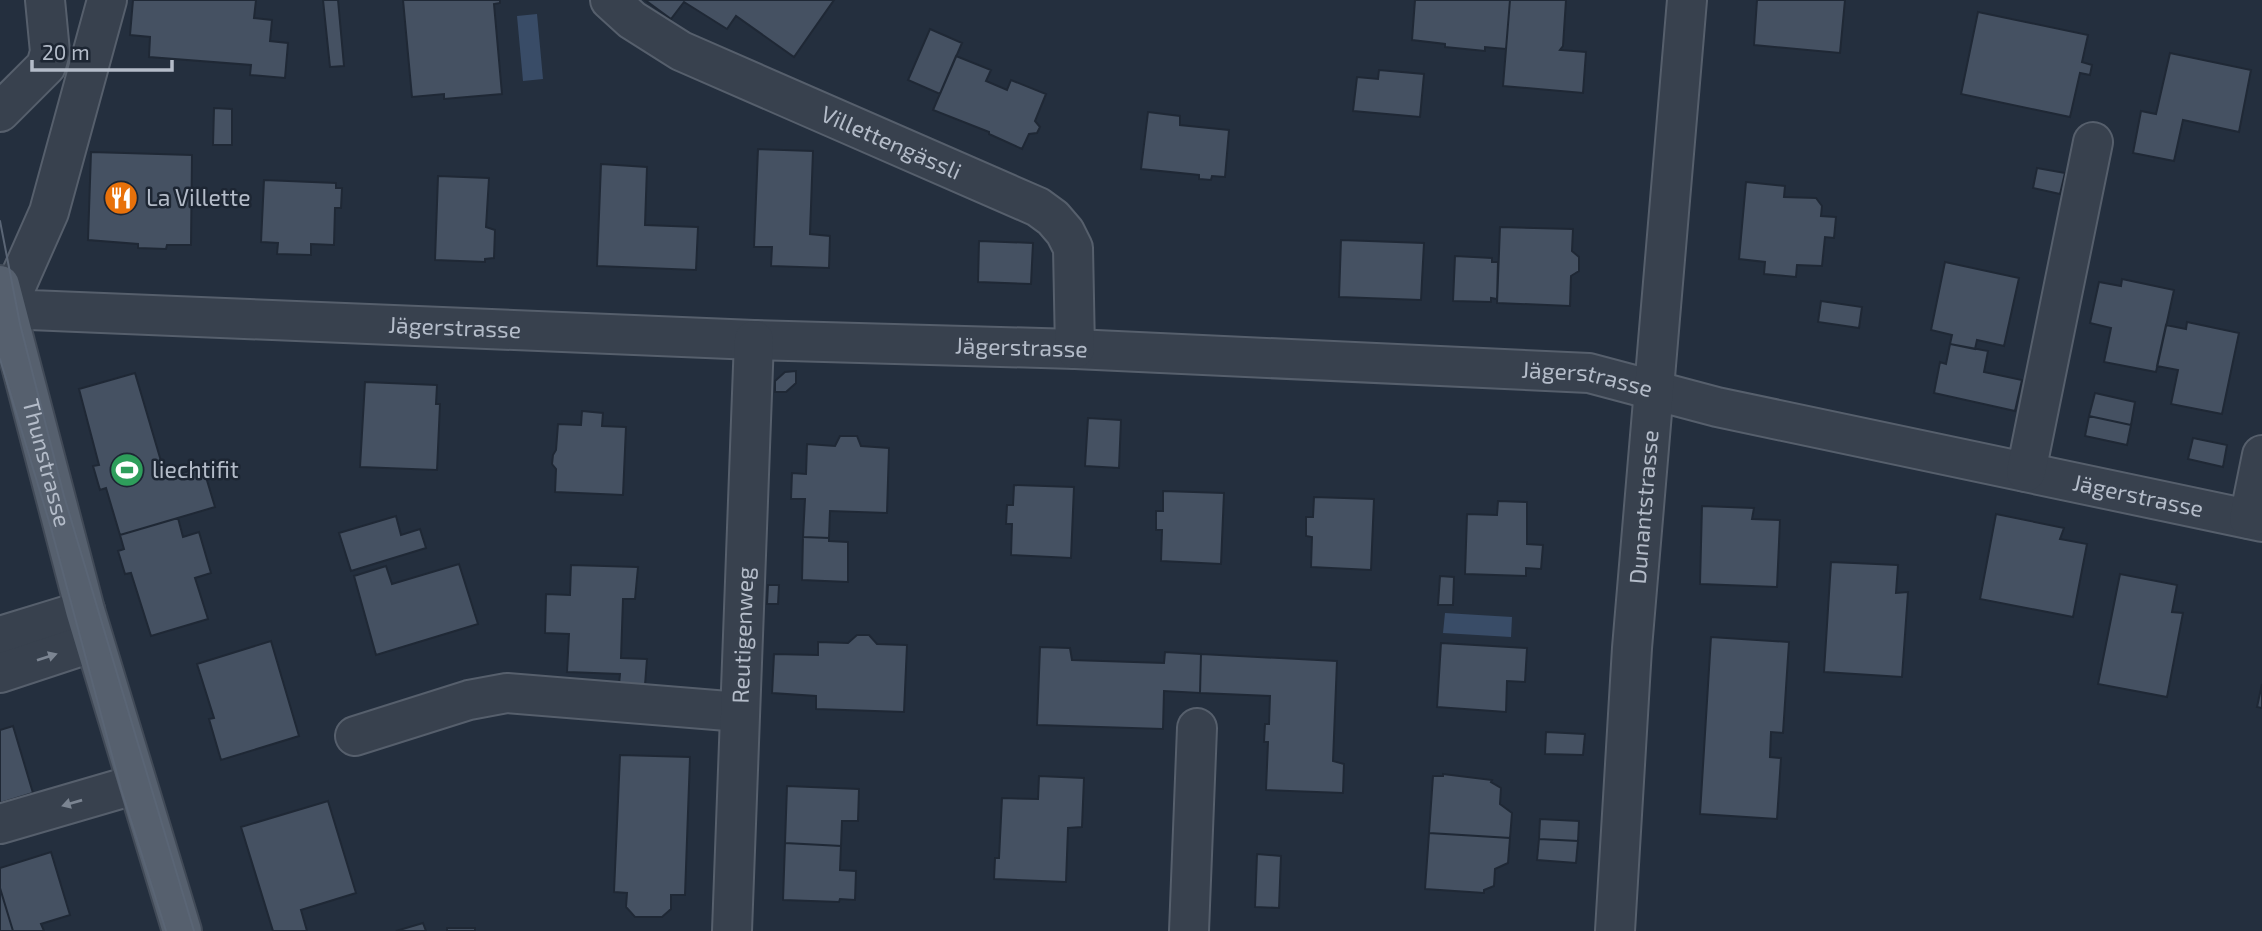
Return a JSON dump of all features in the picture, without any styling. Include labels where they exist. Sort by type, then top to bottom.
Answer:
[{"type":"main road","name":"Thunstrasse","points":[[3,297],[90,626],[182,931]]},
{"type":"street","points":[[0,113],[46,66],[50,52],[45,0]]},
{"type":"street","points":[[3,297],[49,212],[107,0]]},
{"type":"street","name":"Villettengässli","points":[[610,0],[632,20],[681,51],[1038,207],[1053,218],[1065,232],[1073,248],[1075,349]]},
{"type":"street","name":"Dunantstrasse","points":[[1615,931],[1632,648],[1686,0]]},
{"type":"street","points":[[2026,472],[2093,142]]},
{"type":"street","name":"Jägerstrasse","points":[[3,297],[754,340],[1075,349],[1589,373],[1717,407],[2256,521],[2262,455]]},
{"type":"street","name":"Reutigenweg","points":[[732,931],[754,340]]},
{"type":"street","points":[[0,636],[90,626]]},
{"type":"street","points":[[0,673],[90,626]]},
{"type":"street","points":[[355,736],[469,700],[507,694],[740,712]]},
{"type":"street","points":[[1189,931],[1197,728]]},
{"type":"street","points":[[0,824],[137,784]]},
{"type":"water","points":[[537,14],[543,79],[523,81],[517,16]]},
{"type":"water","points":[[1445,613],[1512,617],[1511,637],[1443,633]]},
{"type":"building","points":[[133,0],[256,0],[254,18],[272,20],[270,41],[288,43],[285,78],[250,75],[251,65],[149,57],[150,37],[130,35]]},
{"type":"building","points":[[323,0],[338,0],[344,66],[330,67]]},
{"type":"building","points":[[403,0],[500,0],[500,3],[494,4],[502,94],[444,99],[444,94],[412,97]]},
{"type":"building","points":[[645,0],[834,0],[794,57],[736,16],[727,29],[684,2],[671,19]]},
{"type":"building","points":[[1415,0],[1510,0],[1506,49],[1485,47],[1485,51],[1412,40]]},
{"type":"building","points":[[1510,0],[1566,0],[1563,46],[1560,50],[1586,52],[1583,93],[1503,86]]},
{"type":"building","points":[[1757,0],[1845,0],[1840,53],[1754,45]]},
{"type":"building","points":[[1978,12],[2088,35],[2082,62],[2092,65],[2090,75],[2080,73],[2070,117],[1961,94]]},
{"type":"building","points":[[930,29],[962,43],[940,94],[908,80]]},
{"type":"building","points":[[2170,53],[2251,70],[2239,132],[2183,120],[2174,161],[2133,153],[2141,111],[2156,114]]},
{"type":"building","points":[[956,56],[991,70],[986,81],[1007,90],[1011,80],[1046,94],[1035,121],[1040,127],[1037,133],[1029,134],[1022,149],[989,132],[933,110]]},
{"type":"building","points":[[1379,70],[1424,74],[1420,117],[1353,111],[1357,77],[1378,79]]},
{"type":"building","points":[[214,108],[232,109],[232,145],[213,145]]},
{"type":"building","points":[[1148,112],[1180,116],[1180,125],[1229,130],[1225,177],[1199,179],[1199,175],[1141,169]]},
{"type":"building","points":[[758,149],[813,151],[810,234],[830,236],[829,268],[771,266],[772,247],[754,247]]},
{"type":"building","points":[[91,152],[192,155],[191,245],[167,245],[166,249],[138,248],[138,244],[88,240]]},
{"type":"building","points":[[601,164],[647,167],[645,225],[698,227],[696,270],[597,266]]},
{"type":"building","points":[[2037,168],[2065,173],[2060,194],[2033,188]]},
{"type":"building","points":[[438,176],[489,178],[486,227],[495,230],[494,258],[485,259],[485,262],[435,260]]},
{"type":"building","points":[[264,180],[336,183],[336,188],[342,188],[341,208],[335,208],[334,245],[311,244],[311,255],[277,254],[278,243],[261,242]]},
{"type":"building","points":[[1746,182],[1785,186],[1784,197],[1816,198],[1822,206],[1821,216],[1836,217],[1834,238],[1825,237],[1822,266],[1797,265],[1796,277],[1764,274],[1765,262],[1739,259]]},
{"type":"building","points":[[1500,227],[1573,229],[1572,251],[1579,257],[1579,271],[1571,276],[1570,306],[1497,303]]},
{"type":"building","points":[[1341,240],[1424,243],[1421,300],[1339,297]]},
{"type":"building","points":[[979,241],[1033,243],[1031,284],[978,282]]},
{"type":"building","points":[[1455,256],[1492,258],[1492,262],[1498,262],[1497,299],[1491,298],[1491,302],[1453,301]]},
{"type":"building","points":[[1945,262],[2019,278],[2004,346],[1977,340],[1975,349],[1950,344],[1952,335],[1931,330]]},
{"type":"building","points":[[2122,279],[2174,290],[2156,372],[2104,362],[2111,328],[2090,323],[2099,282],[2121,286]]},
{"type":"building","points":[[1821,301],[1862,307],[1859,328],[1818,322]]},
{"type":"building","points":[[2187,322],[2239,333],[2222,414],[2171,404],[2178,370],[2157,366],[2166,325],[2186,329]]},
{"type":"building","points":[[1950,344],[1988,351],[1984,372],[2022,380],[2015,411],[1934,393],[1940,362],[1946,364]]},
{"type":"building","points":[[796,371],[796,383],[786,392],[775,392],[775,381],[785,372]]},
{"type":"building","points":[[135,373],[166,478],[203,467],[215,507],[120,535],[106,488],[100,490],[93,466],[99,465],[79,389]]},
{"type":"building","points":[[365,382],[437,385],[436,404],[440,404],[437,470],[360,467]]},
{"type":"building","points":[[2095,393],[2135,402],[2131,425],[2089,416]]},
{"type":"building","points":[[582,411],[603,413],[602,426],[626,427],[623,495],[555,492],[556,469],[552,464],[558,424],[581,425]]},
{"type":"building","points":[[2089,416],[2131,425],[2127,445],[2085,436]]},
{"type":"building","points":[[1088,418],[1121,420],[1119,468],[1085,466]]},
{"type":"building","points":[[840,436],[857,436],[861,446],[889,448],[887,513],[830,511],[829,538],[803,537],[805,499],[791,499],[792,473],[806,474],[807,444],[835,446]]},
{"type":"building","points":[[2193,438],[2227,445],[2223,467],[2188,459]]},
{"type":"building","points":[[1014,485],[1074,487],[1071,558],[1011,555],[1012,524],[1006,524],[1007,505],[1013,505]]},
{"type":"building","points":[[1163,491],[1224,493],[1221,564],[1161,561],[1162,530],[1156,530],[1156,511],[1163,511]]},
{"type":"building","points":[[1314,497],[1374,499],[1371,570],[1311,567],[1312,537],[1306,536],[1306,517],[1313,517]]},
{"type":"building","points":[[1498,501],[1527,502],[1527,544],[1543,545],[1541,569],[1526,568],[1526,576],[1465,574],[1467,514],[1497,515]]},
{"type":"building","points":[[1702,506],[1754,508],[1752,519],[1780,520],[1777,587],[1700,584]]},
{"type":"building","points":[[1996,514],[2064,528],[2060,539],[2087,544],[2073,617],[1980,599]]},
{"type":"building","points":[[396,516],[401,535],[420,529],[426,548],[351,571],[339,533]]},
{"type":"building","points":[[178,518],[183,537],[199,532],[211,573],[195,578],[208,619],[151,636],[131,573],[125,574],[118,551],[124,549],[120,535]]},
{"type":"building","points":[[803,537],[848,542],[848,582],[802,580]]},
{"type":"building","points":[[1831,562],[1898,565],[1896,593],[1908,592],[1902,677],[1824,672]]},
{"type":"building","points":[[459,564],[478,624],[376,655],[354,576],[386,566],[392,584]]},
{"type":"building","points":[[571,565],[638,567],[635,599],[623,599],[621,658],[647,659],[645,685],[619,685],[620,674],[567,672],[569,634],[545,633],[546,594],[570,595]]},
{"type":"building","points":[[2120,574],[2177,585],[2172,612],[2183,613],[2167,697],[2098,684]]},
{"type":"building","points":[[1440,576],[1454,577],[1453,605],[1438,605]]},
{"type":"building","points":[[768,585],[779,585],[778,604],[767,604]]},
{"type":"building","points":[[857,635],[869,635],[877,644],[907,645],[904,712],[816,709],[816,696],[772,693],[774,654],[818,655],[818,642],[848,643]]},
{"type":"building","points":[[1711,637],[1789,642],[1783,733],[1771,732],[1770,757],[1781,758],[1777,819],[1700,814]]},
{"type":"building","points":[[271,641],[299,736],[221,760],[209,719],[214,718],[197,664]]},
{"type":"building","points":[[1441,643],[1527,648],[1525,682],[1507,681],[1506,712],[1437,707]]},
{"type":"building","points":[[1040,647],[1070,648],[1072,660],[1164,663],[1165,652],[1201,654],[1200,693],[1164,691],[1163,729],[1037,725]]},
{"type":"building","points":[[1201,654],[1337,661],[1333,761],[1344,764],[1343,793],[1266,790],[1268,742],[1264,742],[1265,724],[1269,724],[1270,696],[1200,693]]},
{"type":"building","points":[[2262,684],[2262,708],[2257,707]]},
{"type":"building","points":[[13,726],[33,793],[0,803],[0,730]]},
{"type":"building","points":[[1546,732],[1585,734],[1583,755],[1545,754]]},
{"type":"building","points":[[620,755],[690,757],[685,895],[671,895],[671,909],[662,917],[635,917],[626,907],[627,893],[614,892]]},
{"type":"building","points":[[1443,774],[1492,780],[1491,782],[1501,788],[1500,804],[1512,813],[1510,838],[1429,833],[1433,776]]},
{"type":"building","points":[[1039,776],[1084,778],[1082,827],[1068,828],[1066,882],[994,879],[995,858],[999,858],[1002,798],[1038,799]]},
{"type":"building","points":[[787,786],[859,789],[858,821],[842,821],[841,846],[785,843]]},
{"type":"building","points":[[328,801],[356,893],[301,910],[307,931],[273,931],[241,827]]},
{"type":"building","points":[[1540,819],[1579,821],[1578,841],[1539,839]]},
{"type":"building","points":[[1429,833],[1510,838],[1508,863],[1495,869],[1494,886],[1484,890],[1484,893],[1425,889]]},
{"type":"building","points":[[1539,839],[1578,841],[1576,863],[1537,860]]},
{"type":"building","points":[[785,843],[841,846],[840,870],[856,871],[855,900],[783,900]]},
{"type":"building","points":[[51,852],[70,915],[41,924],[44,931],[13,931],[0,888],[0,868]]},
{"type":"building","points":[[1257,854],[1281,856],[1279,908],[1255,907]]},
{"type":"building","points":[[0,888],[13,931],[0,931]]},
{"type":"building","points":[[423,923],[426,931],[396,931]]},
{"type":"building","points":[[447,928],[475,928],[475,931],[447,931]]},
{"type":"tram line","points":[[0,221],[20,324],[64,496],[194,931]]},
{"type":"tram line","points":[[0,359],[51,528],[121,789],[166,931]]},
{"type":"place","name":"La Villette","points":[[121,198]]},
{"type":"place","name":"liechtifit","points":[[127,470]]}]
